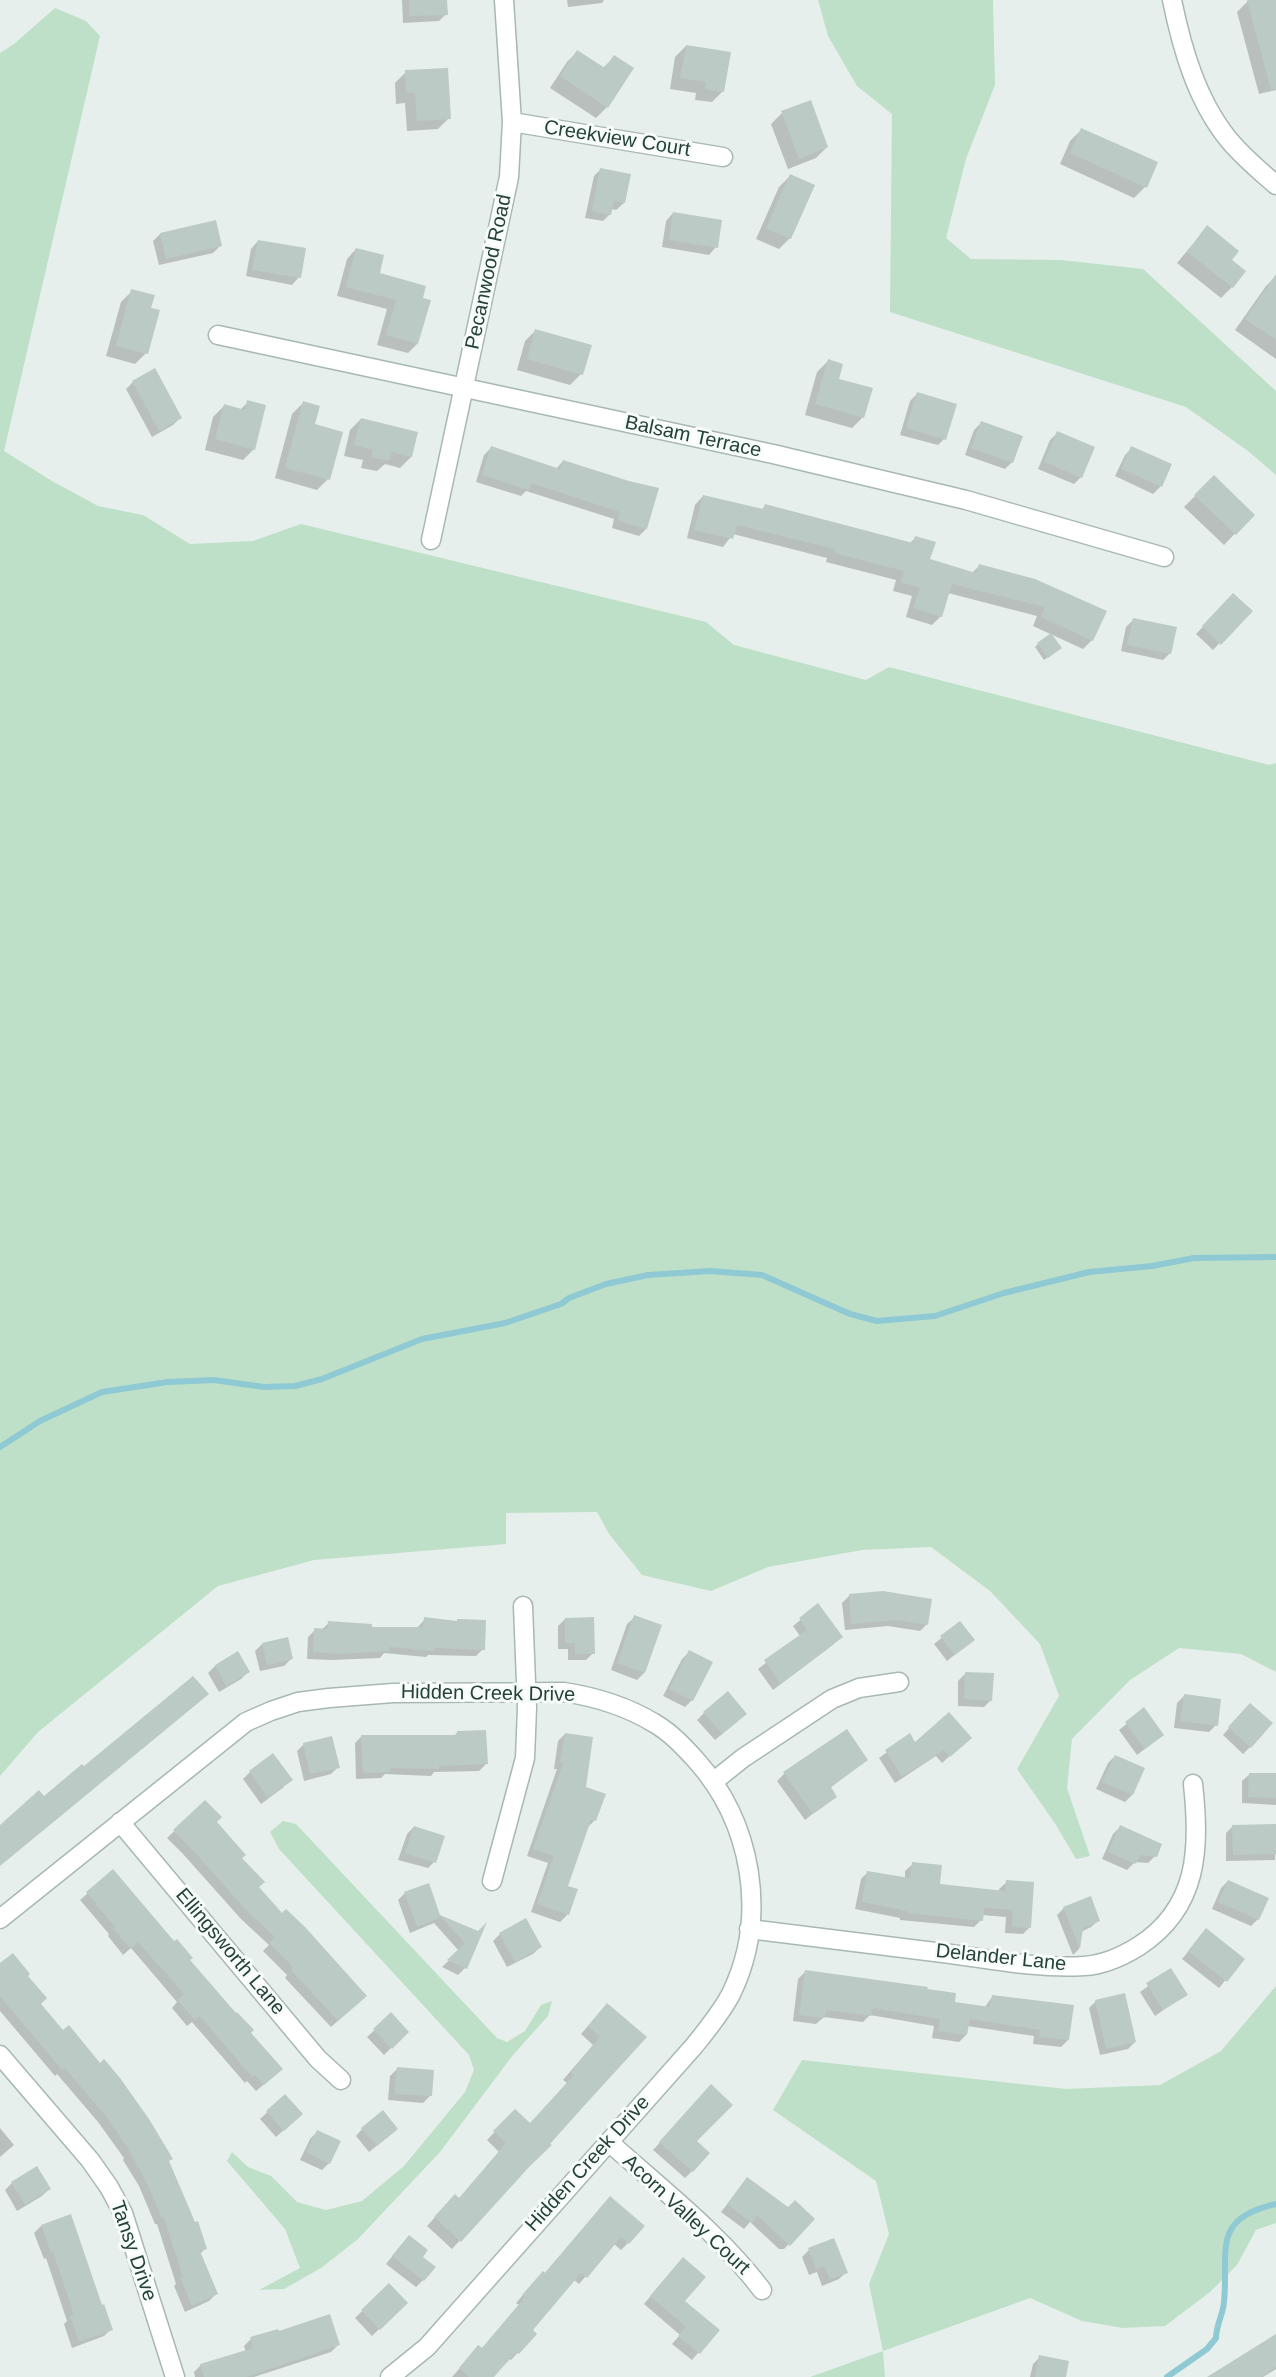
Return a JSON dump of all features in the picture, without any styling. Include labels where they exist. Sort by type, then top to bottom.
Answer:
[{"type":"street","name":"Pecanwood Road","points":[[431,540],[509,177],[512,122],[504,0]]},
{"type":"street","points":[[1172,0],[1192,73],[1214,119],[1244,155],[1276,185]]},
{"type":"street","name":"Creekview Court","points":[[512,122],[723,157]]},
{"type":"street","name":"Balsam Terrace","points":[[218,335],[762,452],[966,500],[1164,557]]},
{"type":"street","points":[[492,1881],[525,1758],[527,1692],[523,1605]]},
{"type":"street","points":[[713,1782],[743,1758],[832,1699],[859,1688],[899,1682]]},
{"type":"street","name":"Hidden Creek Drive","points":[[0,1919],[246,1722],[298,1702],[393,1693],[564,1692],[588,1696],[623,1707],[656,1724],[672,1737],[713,1782],[724,1797],[739,1828],[748,1861],[751,1897],[749,1929],[740,1971],[731,1993],[718,2016],[694,2046],[427,2347],[390,2377]]},
{"type":"street","name":"Delander Lane","points":[[749,1929],[1018,1963],[1085,1966],[1109,1961],[1130,1952],[1153,1937],[1172,1915],[1187,1890],[1195,1864],[1197,1825],[1193,1784]]},
{"type":"street","name":"Ellingsworth Lane","points":[[120,1822],[318,2059],[341,2080]]},
{"type":"street","name":"Tansy Drive","points":[[0,2055],[90,2160],[109,2187],[123,2213],[175,2377]]},
{"type":"street","name":"Acorn Valley Court","points":[[609,2142],[741,2262],[762,2290]]},
{"type":"green space","points":[[818,0],[993,0],[995,85],[966,159],[946,238],[971,259],[1061,260],[1143,269],[1276,391],[1276,475],[1248,451],[1186,407],[890,312],[892,114],[857,86],[828,36]]},
{"type":"green space","points":[[55,8],[86,21],[100,36],[4,451],[52,481],[98,506],[143,515],[190,544],[253,541],[301,524],[706,622],[734,645],[866,680],[889,667],[1269,765],[1276,763],[1276,1672],[1241,1654],[1179,1648],[1130,1680],[1072,1739],[1067,1788],[1090,1856],[1076,1859],[1056,1825],[1017,1769],[1059,1696],[1040,1644],[990,1591],[931,1547],[862,1550],[768,1567],[711,1591],[642,1575],[609,1534],[597,1512],[506,1513],[506,1544],[314,1560],[218,1586],[38,1732],[0,1776],[0,53],[14,44]]},
{"type":"green space","points":[[283,1821],[296,1824],[497,2038],[507,2042],[525,2031],[541,2005],[552,2001],[548,2016],[513,2055],[440,2152],[358,2239],[321,2268],[284,2289],[259,2290],[300,2268],[285,2229],[227,2161],[232,2152],[248,2167],[271,2176],[297,2202],[326,2210],[362,2201],[404,2166],[465,2092],[474,2070],[469,2055],[279,1849],[270,1832]]},
{"type":"green space","points":[[1276,1986],[1276,2223],[1256,2230],[1237,2265],[1210,2292],[1165,2326],[1123,2328],[1082,2321],[1030,2298],[883,2351],[869,2284],[889,2234],[876,2181],[773,2110],[802,2060],[1066,2089],[1160,2085],[1221,2051]]},
{"type":"green space","points":[[883,2351],[885,2377],[810,2377]]},
{"type":"building","points":[[409,0],[447,0],[448,15],[409,16]]},
{"type":"building","points":[[1247,0],[1276,0],[1276,89],[1271,90]]},
{"type":"building","points":[[686,45],[731,52],[724,92],[705,89],[706,82],[680,78]]},
{"type":"building","points":[[577,50],[605,68],[614,55],[634,68],[608,108],[560,76]]},
{"type":"building","points":[[448,68],[451,119],[417,121],[415,93],[406,93],[405,70]]},
{"type":"building","points":[[811,100],[828,147],[799,159],[781,111]]},
{"type":"building","points":[[1081,128],[1158,162],[1147,188],[1070,153]]},
{"type":"building","points":[[600,168],[631,174],[625,203],[614,201],[611,215],[592,211]]},
{"type":"building","points":[[790,174],[815,185],[791,239],[766,228]]},
{"type":"building","points":[[673,212],[722,220],[718,248],[669,240]]},
{"type":"building","points":[[216,220],[222,246],[166,259],[160,233]]},
{"type":"building","points":[[1207,225],[1239,251],[1232,260],[1246,271],[1233,288],[1187,252]]},
{"type":"building","points":[[258,240],[306,248],[301,278],[252,270]]},
{"type":"building","points":[[356,248],[384,255],[380,273],[426,286],[423,298],[431,300],[418,344],[386,335],[396,300],[346,287]]},
{"type":"building","points":[[1276,274],[1276,340],[1245,319]]},
{"type":"building","points":[[131,289],[155,295],[151,308],[160,310],[148,354],[116,346]]},
{"type":"building","points":[[535,329],[592,345],[583,375],[527,359]]},
{"type":"building","points":[[828,359],[843,364],[839,379],[873,388],[864,418],[815,404]]},
{"type":"building","points":[[155,368],[182,418],[159,431],[132,381]]},
{"type":"building","points":[[917,392],[957,404],[946,440],[906,428]]},
{"type":"building","points":[[247,400],[266,405],[255,450],[215,439],[224,404],[245,410]]},
{"type":"building","points":[[303,401],[320,406],[315,424],[343,432],[330,480],[285,468]]},
{"type":"building","points":[[361,418],[418,432],[412,457],[392,452],[389,461],[371,457],[373,450],[354,445]]},
{"type":"building","points":[[981,421],[1023,436],[1013,463],[971,448]]},
{"type":"building","points":[[1057,431],[1095,447],[1082,478],[1044,462]]},
{"type":"building","points":[[491,446],[560,469],[563,460],[659,488],[647,529],[618,521],[620,512],[531,483],[529,490],[482,475]]},
{"type":"building","points":[[1131,446],[1172,464],[1162,487],[1121,469]]},
{"type":"building","points":[[1214,475],[1255,515],[1236,535],[1194,495]]},
{"type":"building","points":[[703,495],[763,509],[765,504],[913,543],[915,536],[936,542],[930,559],[976,573],[979,564],[1035,579],[1107,611],[1093,641],[1041,617],[1045,607],[952,584],[942,617],[913,608],[920,588],[901,582],[904,571],[834,553],[835,549],[737,525],[733,539],[694,530]]},
{"type":"building","points":[[1233,593],[1253,611],[1221,645],[1202,626]]},
{"type":"building","points":[[1133,618],[1177,627],[1171,654],[1127,645]]},
{"type":"building","points":[[1051,633],[1062,648],[1048,658],[1037,643]]},
{"type":"building","points":[[883,1591],[932,1599],[928,1625],[896,1620],[851,1624],[849,1594]]},
{"type":"building","points":[[818,1603],[843,1637],[781,1684],[764,1660],[807,1630],[799,1618]]},
{"type":"building","points":[[634,1615],[662,1625],[645,1673],[617,1663]]},
{"type":"building","points":[[424,1617],[457,1621],[457,1619],[486,1620],[485,1650],[435,1648],[434,1651],[389,1647],[389,1651],[339,1654],[313,1652],[314,1628],[327,1629],[328,1621],[372,1624],[372,1627],[423,1627]]},
{"type":"building","points":[[594,1617],[595,1654],[575,1654],[575,1643],[565,1643],[565,1618]]},
{"type":"building","points":[[960,1621],[975,1640],[955,1655],[940,1636]]},
{"type":"building","points":[[288,1637],[293,1659],[267,1665],[262,1643]]},
{"type":"building","points":[[689,1650],[713,1662],[693,1701],[669,1689]]},
{"type":"building","points":[[238,1651],[250,1672],[226,1686],[215,1665]]},
{"type":"building","points":[[965,1672],[994,1673],[992,1701],[964,1699]]},
{"type":"building","points":[[193,1676],[209,1694],[0,1866],[0,1825],[39,1790],[44,1796],[82,1764],[84,1766]]},
{"type":"building","points":[[728,1691],[747,1714],[722,1734],[703,1712]]},
{"type":"building","points":[[1184,1694],[1221,1699],[1218,1726],[1180,1721]]},
{"type":"building","points":[[1250,1703],[1273,1723],[1251,1748],[1228,1727]]},
{"type":"building","points":[[1144,1707],[1164,1735],[1145,1749],[1125,1722]]},
{"type":"building","points":[[949,1712],[972,1738],[950,1757],[944,1750],[902,1777],[885,1750],[910,1733],[915,1742]]},
{"type":"building","points":[[847,1729],[868,1760],[831,1787],[837,1797],[813,1814],[783,1772]]},
{"type":"building","points":[[486,1730],[488,1764],[439,1766],[439,1769],[390,1768],[390,1772],[363,1773],[361,1735],[457,1735],[457,1731]]},
{"type":"building","points":[[565,1733],[593,1737],[586,1787],[606,1794],[596,1821],[591,1820],[568,1886],[578,1889],[569,1915],[537,1904],[554,1856],[533,1849],[563,1763],[560,1762]]},
{"type":"building","points":[[332,1736],[340,1768],[310,1774],[303,1743]]},
{"type":"building","points":[[273,1753],[293,1780],[268,1798],[249,1771]]},
{"type":"building","points":[[1115,1755],[1145,1768],[1133,1795],[1102,1782]]},
{"type":"building","points":[[1249,1773],[1276,1773],[1276,1798],[1248,1797]]},
{"type":"building","points":[[205,1800],[222,1817],[217,1822],[246,1855],[242,1858],[265,1882],[259,1887],[282,1913],[286,1909],[305,1927],[367,1996],[338,2021],[291,1970],[293,1967],[269,1943],[275,1937],[248,1912],[173,1830]]},
{"type":"building","points":[[1276,1824],[1276,1854],[1233,1855],[1232,1825]]},
{"type":"building","points":[[1120,1825],[1162,1844],[1157,1857],[1140,1855],[1136,1864],[1108,1852]]},
{"type":"building","points":[[414,1826],[445,1836],[436,1863],[405,1853]]},
{"type":"building","points":[[912,1862],[942,1865],[940,1884],[1005,1891],[1006,1880],[1034,1882],[1031,1928],[1012,1927],[1013,1910],[984,1908],[983,1921],[907,1913],[907,1911],[862,1902],[867,1871],[910,1878]]},
{"type":"building","points":[[113,1869],[174,1941],[177,1939],[193,1958],[190,1960],[236,2013],[254,2030],[251,2033],[283,2069],[264,2085],[255,2075],[252,2077],[200,2016],[195,2020],[177,2000],[184,1994],[138,1942],[131,1949],[86,1892]]},
{"type":"building","points":[[1228,1880],[1269,1898],[1259,1920],[1218,1902]]},
{"type":"building","points":[[429,1883],[440,1915],[478,1931],[487,1922],[467,1969],[447,1960],[465,1943],[441,1917],[417,1927],[404,1892]]},
{"type":"building","points":[[1091,1896],[1100,1921],[1083,1928],[1080,1949],[1063,1907]]},
{"type":"building","points":[[526,1918],[542,1947],[515,1962],[499,1933]]},
{"type":"building","points":[[1206,1928],[1245,1959],[1227,1982],[1188,1951]]},
{"type":"building","points":[[13,1953],[30,1974],[28,1976],[47,1998],[41,2004],[63,2030],[69,2025],[100,2063],[104,2059],[149,2119],[173,2159],[169,2161],[195,2222],[198,2221],[207,2249],[200,2251],[218,2294],[192,2306],[180,2278],[183,2277],[164,2218],[130,2151],[105,2115],[65,2068],[62,2070],[0,1996],[0,1963]]},
{"type":"building","points":[[1171,1968],[1188,1995],[1163,2010],[1146,1983]]},
{"type":"building","points":[[805,1970],[928,1987],[927,1989],[956,1993],[955,2002],[990,2007],[992,1995],[1074,2005],[1069,2040],[1039,2037],[1040,2030],[970,2019],[967,2035],[938,2031],[940,2019],[873,2008],[871,2016],[826,2010],[825,2018],[799,2015]]},
{"type":"building","points":[[1125,1993],[1136,2042],[1106,2049],[1095,2000]]},
{"type":"building","points":[[607,2003],[647,2037],[550,2144],[552,2145],[461,2242],[434,2217],[455,2194],[459,2198],[506,2143],[493,2131],[515,2109],[530,2123],[574,2075],[570,2072],[600,2037],[588,2026]]},
{"type":"building","points":[[391,2012],[409,2032],[392,2049],[373,2029]]},
{"type":"building","points":[[397,2067],[434,2070],[432,2096],[394,2094]]},
{"type":"building","points":[[711,2084],[733,2105],[697,2141],[710,2153],[693,2172],[659,2142]]},
{"type":"building","points":[[285,2094],[303,2114],[284,2131],[266,2111]]},
{"type":"building","points":[[383,2110],[398,2129],[377,2146],[361,2128]]},
{"type":"building","points":[[317,2130],[341,2141],[330,2164],[306,2152]]},
{"type":"building","points":[[37,2166],[51,2189],[25,2205],[11,2182]]},
{"type":"building","points":[[747,2177],[788,2207],[795,2200],[815,2219],[790,2246],[757,2215],[752,2223],[727,2204]]},
{"type":"building","points":[[610,2196],[645,2226],[629,2244],[621,2237],[587,2278],[581,2273],[533,2330],[537,2334],[519,2354],[516,2352],[494,2377],[469,2377],[459,2368],[478,2345],[482,2348],[525,2297],[522,2295],[543,2271],[545,2273]]},
{"type":"building","points":[[71,2214],[102,2305],[104,2304],[113,2330],[79,2342],[70,2316],[74,2315],[53,2252],[51,2253],[41,2225]]},
{"type":"building","points":[[409,2235],[428,2250],[423,2257],[436,2267],[424,2281],[392,2256]]},
{"type":"building","points":[[834,2238],[848,2273],[830,2279],[824,2266],[816,2269],[808,2248]]},
{"type":"building","points":[[683,2257],[706,2277],[685,2301],[720,2330],[700,2354],[678,2336],[686,2327],[650,2296]]},
{"type":"building","points":[[389,2283],[408,2303],[380,2330],[361,2310]]},
{"type":"building","points":[[330,2314],[340,2345],[246,2377],[204,2377],[200,2364],[253,2348],[250,2337],[278,2329],[279,2331]]},
{"type":"building","points":[[1276,2334],[1276,2367],[1261,2377],[1207,2377]]},
{"type":"building","points":[[1039,2355],[1069,2361],[1066,2377],[1035,2377]]},
{"type":"waterway","points":[[0,1447],[40,1421],[102,1392],[168,1382],[214,1380],[264,1387],[295,1386],[322,1379],[422,1339],[505,1323],[561,1304],[569,1298],[606,1284],[648,1275],[710,1271],[762,1275],[850,1314],[877,1321],[935,1316],[1004,1293],[1089,1272],[1152,1266],[1194,1258],[1276,1257]]},
{"type":"waterway","points":[[1167,2377],[1207,2349],[1216,2338],[1224,2302],[1225,2253],[1232,2228],[1241,2218],[1255,2210],[1276,2204]]}]
